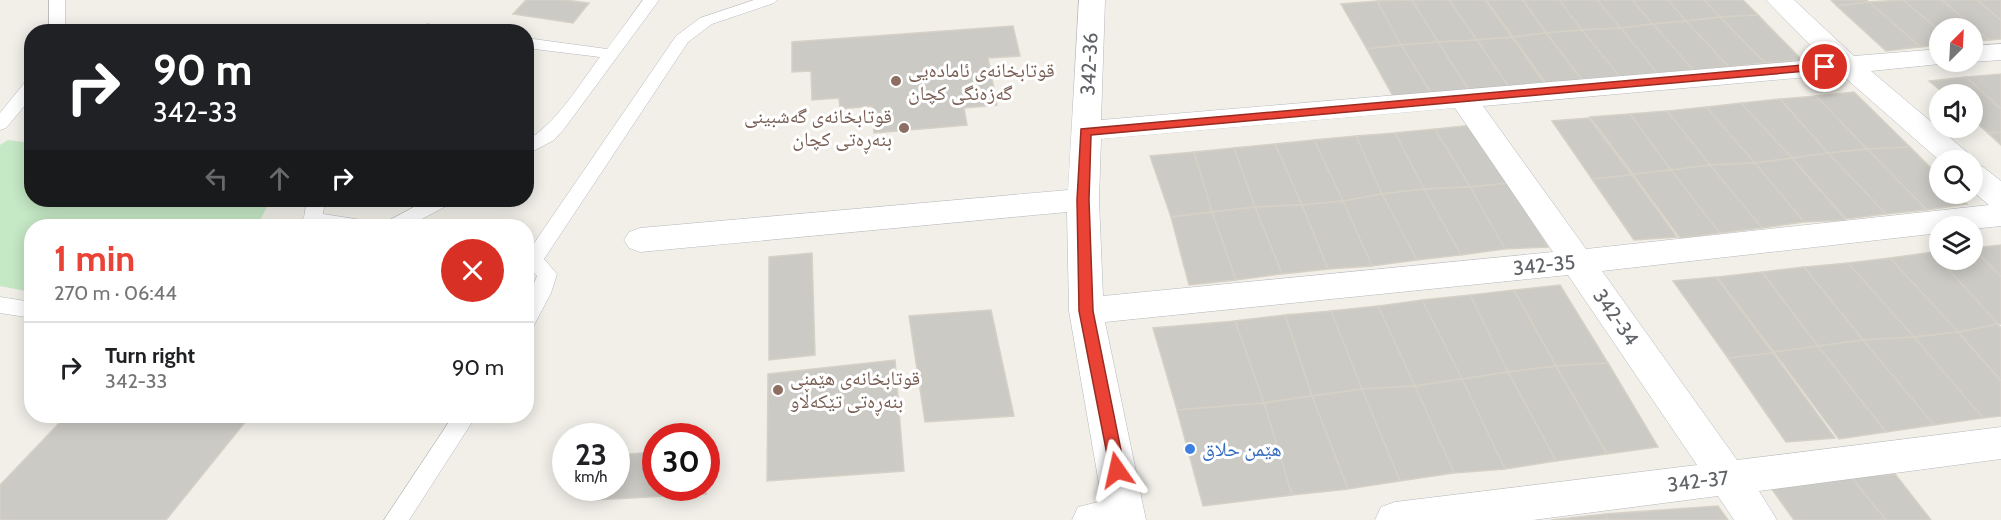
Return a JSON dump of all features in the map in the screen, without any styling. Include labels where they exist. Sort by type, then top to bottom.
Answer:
[{"type":"street","name":"342-36","points":[[1092,0],[1083,200],[1086,311],[1115,519]]},
{"type":"street","points":[[1779,0],[1847,65],[1945,150]]},
{"type":"street","points":[[1983,53],[2001,52]]},
{"type":"street","points":[[1085,131],[1929,58]]},
{"type":"street","name":"342-34","points":[[1463,98],[1757,520]]},
{"type":"street","points":[[1983,183],[2001,198]]},
{"type":"street","points":[[640,240],[1083,200]]},
{"type":"street","name":"342-35","points":[[1086,311],[2001,215]]},
{"type":"street","name":"342-37","points":[[1395,520],[1462,516],[1728,478],[1997,448]]},
{"type":"lane","points":[[57,0],[57,24]]},
{"type":"lane","points":[[534,144],[548,136],[558,125],[651,0]]},
{"type":"lane","points":[[534,253],[682,39],[706,21],[769,0]]},
{"type":"lane","points":[[534,44],[611,54]]},
{"type":"lane","points":[[0,124],[24,99]]},
{"type":"lane","points":[[407,219],[429,207]]},
{"type":"lane","points":[[534,263],[547,274],[542,292],[534,306]]},
{"type":"lane","points":[[0,304],[24,308]]},
{"type":"lane","points":[[396,520],[460,423]]},
{"type":"green space","points":[[8,140],[24,142],[24,207],[267,207],[261,219],[24,219],[24,291],[0,286],[0,145]]},
{"type":"building","points":[[526,0],[565,0],[589,3],[573,23],[513,14]]},
{"type":"building","points":[[1412,0],[1438,42],[1401,45],[1377,1]]},
{"type":"building","points":[[1412,0],[1449,0],[1477,40],[1438,42]]},
{"type":"building","points":[[1449,0],[1485,0],[1512,37],[1477,40]]},
{"type":"building","points":[[1486,0],[1523,0],[1546,33],[1513,37]]},
{"type":"building","points":[[1523,0],[1559,0],[1582,30],[1546,33]]},
{"type":"building","points":[[1559,0],[1597,0],[1621,28],[1582,30]]},
{"type":"building","points":[[1597,0],[1632,0],[1653,24],[1621,28]]},
{"type":"building","points":[[1632,0],[1668,0],[1686,21],[1653,24]]},
{"type":"building","points":[[1668,0],[1704,0],[1720,17],[1686,21]]},
{"type":"building","points":[[1704,0],[1743,0],[1758,15],[1720,17]]},
{"type":"building","points":[[1831,0],[1866,0],[1869,2],[1837,6]]},
{"type":"building","points":[[1903,0],[1929,22],[1929,46],[1920,47],[1869,2]]},
{"type":"building","points":[[1903,0],[1942,0],[1963,18],[1929,18],[1929,22]]},
{"type":"building","points":[[1942,0],[1977,0],[2001,20],[2001,39],[1989,40],[1983,35],[1983,18],[1963,18]]},
{"type":"building","points":[[1977,0],[2001,0],[2001,20]]},
{"type":"building","points":[[1377,1],[1401,45],[1367,49],[1341,4]]},
{"type":"building","points":[[1869,2],[1920,47],[1886,51],[1837,6]]},
{"type":"building","points":[[1758,15],[1802,60],[1765,63],[1720,17]]},
{"type":"building","points":[[1720,17],[1765,63],[1729,67],[1686,21]]},
{"type":"building","points":[[1686,21],[1729,67],[1694,71],[1653,24]]},
{"type":"building","points":[[1653,24],[1694,71],[1657,73],[1621,28]]},
{"type":"building","points":[[1013,26],[1020,56],[988,58],[997,105],[964,108],[967,125],[874,133],[872,106],[840,109],[839,98],[812,100],[811,71],[792,72],[792,42]]},
{"type":"building","points":[[1621,28],[1657,73],[1620,77],[1582,30]]},
{"type":"building","points":[[1582,30],[1620,77],[1583,81],[1546,33]]},
{"type":"building","points":[[1546,33],[1583,81],[1547,85],[1513,37]]},
{"type":"building","points":[[1512,37],[1545,84],[1508,86],[1477,40]]},
{"type":"building","points":[[1477,40],[1508,86],[1469,90],[1438,42]]},
{"type":"building","points":[[1438,42],[1469,90],[1432,94],[1401,45]]},
{"type":"building","points":[[1401,45],[1432,94],[1394,98],[1367,49]]},
{"type":"building","points":[[2001,74],[2001,109],[1983,93],[1983,84],[1974,84],[1966,77]]},
{"type":"building","points":[[1966,77],[1974,84],[1933,84],[1929,81]]},
{"type":"building","points":[[1854,92],[1910,147],[1867,149],[1816,96]]},
{"type":"building","points":[[1983,93],[2001,109],[2001,132],[1988,133],[1983,129]]},
{"type":"building","points":[[1816,96],[1867,149],[1828,153],[1780,99]]},
{"type":"building","points":[[1780,99],[1828,153],[1792,158],[1741,103]]},
{"type":"building","points":[[1741,103],[1792,158],[1755,163],[1706,107]]},
{"type":"building","points":[[1706,107],[1755,163],[1710,165],[1667,111]]},
{"type":"building","points":[[1667,111],[1710,165],[1671,170],[1630,114]]},
{"type":"building","points":[[1630,114],[1671,170],[1633,174],[1590,117]]},
{"type":"building","points":[[1589,118],[1632,175],[1592,179],[1552,121]]},
{"type":"building","points":[[1473,125],[1510,183],[1470,187],[1435,129]]},
{"type":"building","points":[[1435,129],[1470,187],[1424,189],[1395,133]]},
{"type":"building","points":[[2001,132],[2001,145],[1988,133]]},
{"type":"building","points":[[1395,133],[1424,189],[1382,194],[1356,136]]},
{"type":"building","points":[[1356,136],[1382,194],[1343,201],[1314,140]]},
{"type":"building","points":[[1314,140],[1343,201],[1302,205],[1275,144]]},
{"type":"building","points":[[1275,144],[1302,205],[1255,207],[1234,148]]},
{"type":"building","points":[[1910,147],[1929,166],[1929,204],[1967,204],[1927,210],[1867,149]]},
{"type":"building","points":[[1234,148],[1255,207],[1212,212],[1194,152]]},
{"type":"building","points":[[1867,149],[1927,210],[1886,214],[1828,153]]},
{"type":"building","points":[[1194,152],[1212,212],[1171,217],[1150,156]]},
{"type":"building","points":[[1828,153],[1886,214],[1846,219],[1792,158]]},
{"type":"building","points":[[1792,158],[1846,220],[1804,222],[1755,163]]},
{"type":"building","points":[[1755,163],[1804,222],[1762,228],[1710,165]]},
{"type":"building","points":[[1710,165],[1762,228],[1720,233],[1671,170]]},
{"type":"building","points":[[1671,170],[1720,233],[1680,238],[1633,174]]},
{"type":"building","points":[[1632,175],[1677,237],[1634,240],[1592,179]]},
{"type":"building","points":[[1510,183],[1548,247],[1505,249],[1470,187]]},
{"type":"building","points":[[1470,187],[1505,249],[1461,255],[1424,189]]},
{"type":"building","points":[[1424,189],[1461,255],[1417,260],[1382,194]]},
{"type":"building","points":[[1382,194],[1417,260],[1372,266],[1343,201]]},
{"type":"building","points":[[1343,201],[1372,266],[1328,269],[1302,205]]},
{"type":"building","points":[[1302,205],[1328,269],[1282,274],[1255,207]]},
{"type":"building","points":[[1255,207],[1282,274],[1236,280],[1212,212]]},
{"type":"building","points":[[1212,212],[1236,280],[1189,285],[1171,217]]},
{"type":"building","points":[[2001,245],[2001,277],[1983,258],[1983,247]]},
{"type":"building","points":[[812,253],[815,355],[769,360],[769,257]]},
{"type":"building","points":[[1929,253],[1929,270],[1949,270],[1998,324],[1958,332],[1890,258]]},
{"type":"building","points":[[1890,258],[1958,332],[1914,337],[1848,263]]},
{"type":"building","points":[[1983,258],[2001,277],[2001,324],[1998,324],[1949,270],[1983,270]]},
{"type":"building","points":[[1848,263],[1914,337],[1863,340],[1804,267]]},
{"type":"building","points":[[1804,267],[1863,340],[1818,346],[1762,272]]},
{"type":"building","points":[[1762,272],[1818,346],[1774,352],[1717,277]]},
{"type":"building","points":[[1716,277],[1773,353],[1728,358],[1673,281]]},
{"type":"building","points":[[1560,285],[1608,363],[1556,366],[1514,290]]},
{"type":"building","points":[[1514,290],[1556,366],[1508,372],[1470,295]]},
{"type":"building","points":[[1470,295],[1508,372],[1462,379],[1422,300]]},
{"type":"building","points":[[1422,300],[1462,379],[1415,386],[1378,306]]},
{"type":"building","points":[[1378,306],[1415,386],[1362,389],[1331,311]]},
{"type":"building","points":[[991,310],[1014,416],[925,422],[909,316]]},
{"type":"building","points":[[1331,311],[1362,389],[1312,396],[1285,315]]},
{"type":"building","points":[[1285,315],[1312,396],[1264,403],[1235,321]]},
{"type":"building","points":[[1235,321],[1264,403],[1177,410],[1153,328]]},
{"type":"building","points":[[1998,324],[2001,328],[2001,381],[1958,332]]},
{"type":"building","points":[[1958,332],[2001,381],[2001,416],[1983,418],[1914,337]]},
{"type":"building","points":[[1914,337],[1983,418],[1934,425],[1863,340]]},
{"type":"building","points":[[1863,340],[1934,425],[1886,432],[1818,346]]},
{"type":"building","points":[[1818,346],[1886,432],[1839,439],[1774,352]]},
{"type":"building","points":[[1773,353],[1835,438],[1786,442],[1728,358]]},
{"type":"building","points":[[895,360],[904,471],[767,481],[768,374]]},
{"type":"building","points":[[1608,363],[1658,447],[1607,454],[1556,366]]},
{"type":"building","points":[[1556,366],[1607,454],[1556,461],[1508,372]]},
{"type":"building","points":[[1508,372],[1556,461],[1505,469],[1462,379]]},
{"type":"building","points":[[1462,379],[1505,469],[1454,473],[1415,386]]},
{"type":"building","points":[[1415,386],[1454,473],[1400,481],[1362,389]]},
{"type":"building","points":[[1362,389],[1400,481],[1348,489],[1312,396]]},
{"type":"building","points":[[1312,396],[1348,489],[1292,495],[1264,403]]},
{"type":"building","points":[[1264,403],[1292,495],[1203,506],[1177,410]]},
{"type":"building","points":[[59,423],[244,423],[166,520],[0,520],[0,485]]},
{"type":"building","points":[[642,453],[642,497],[630,498],[630,454]]},
{"type":"building","points":[[1895,474],[1931,520],[1886,520],[1851,477]]},
{"type":"building","points":[[1851,477],[1886,520],[1794,520],[1771,488]]},
{"type":"building","points":[[1718,506],[1728,520],[1608,520],[1605,514]]},
{"type":"building","points":[[1605,514],[1608,520],[1551,520]]},
{"type":"place","name":"قوتابخانەی ئامادەیی گەزەنگی کچان","points":[[896,81]]},
{"type":"place","name":"قوتابخانەی گەشبینی بنەڕەتی کچان","points":[[904,128]]},
{"type":"place","name":"قوتابخانەی هێمنی بنەڕەتی تێکەڵاو","points":[[778,390]]},
{"type":"place","name":"هێمن حلاق","points":[[1190,449]]},
{"type":"route","points":[[1117,470],[1086,311],[1083,200],[1085,131],[1825,67]]}]
